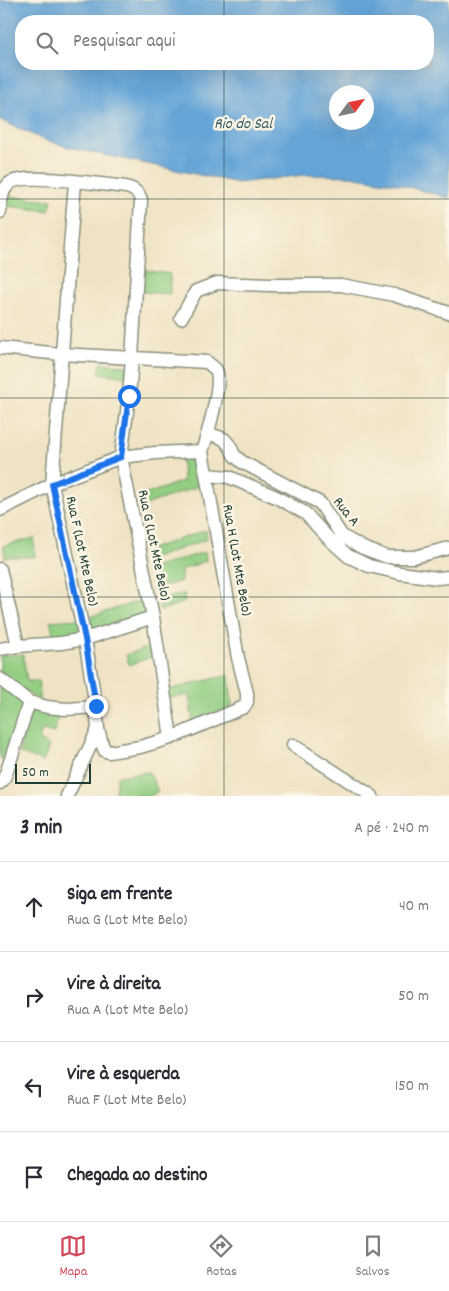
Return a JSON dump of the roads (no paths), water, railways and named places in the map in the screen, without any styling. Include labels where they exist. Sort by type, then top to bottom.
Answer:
[{"type":"street","points":[[0,212],[2,194],[12,181],[43,179],[75,182]]},
{"type":"street","name":"Rua G (Lot Mte Belo)","points":[[75,182],[126,188],[136,191],[142,204],[129,396],[121,457],[153,617],[171,738]]},
{"type":"street","name":"Rua F (Lot Mte Belo)","points":[[75,182],[52,484],[85,639],[98,729],[102,744],[106,751],[118,751],[171,738]]},
{"type":"street","points":[[181,318],[196,291],[217,282],[271,285],[341,285],[394,295],[449,313]]},
{"type":"street","points":[[0,348],[132,359],[208,362],[217,371],[218,383],[208,433],[202,451],[121,457],[52,484],[0,510]]},
{"type":"street","name":"Rua A","points":[[208,433],[224,439],[234,455],[242,462],[320,503],[342,536],[363,548],[387,556],[414,557],[449,548]]},
{"type":"street","name":"Rua H (Lot Mte Belo)","points":[[171,738],[242,708],[247,702],[247,693],[238,658],[202,451]]},
{"type":"street","points":[[229,477],[234,455]]},
{"type":"street","name":"Rua A","points":[[207,475],[229,477],[276,497],[305,513],[348,556],[369,566],[400,573],[437,578],[449,577]]},
{"type":"street","points":[[0,569],[18,646]]},
{"type":"street","points":[[0,649],[85,639],[153,617]]},
{"type":"street","points":[[0,679],[29,702],[66,710],[96,706]]},
{"type":"street","points":[[0,783],[7,771],[29,702]]},
{"type":"street","points":[[67,796],[98,729]]},
{"type":"street","points":[[293,745],[372,796]]},
{"type":"water","name":"Rio do Sal","points":[[0,0],[449,0],[449,198],[398,184],[350,176],[304,175],[238,183],[71,148],[42,139],[0,120]]}]
